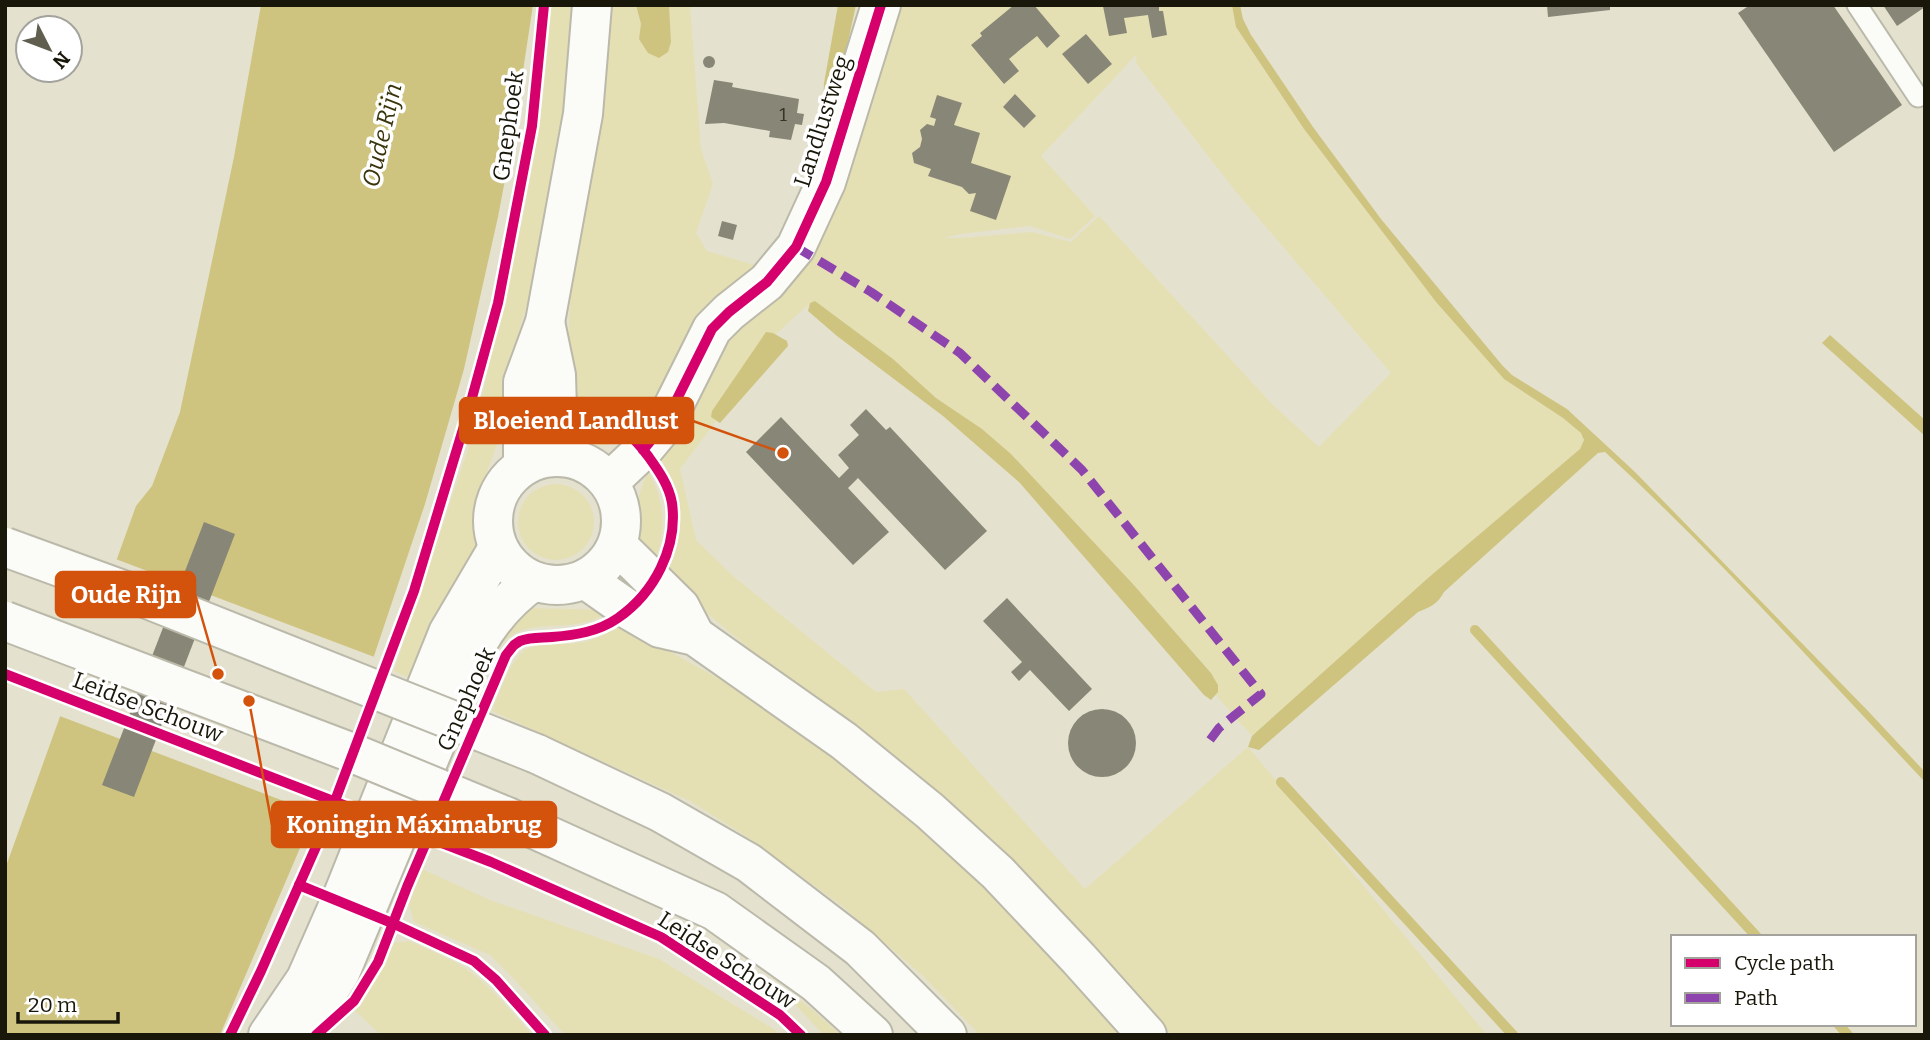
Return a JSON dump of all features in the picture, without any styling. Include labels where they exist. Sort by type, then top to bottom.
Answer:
[{"type":"street","name":"Landlustweg","points":[[609,482],[658,432],[712,329],[766,282],[796,247],[826,182],[881,5]]},
{"type":"street","points":[[523,466],[523,382],[545,322],[583,114],[592,7]]},
{"type":"street","points":[[545,322],[556,374],[557,409],[566,457]]},
{"type":"street","points":[[566,457],[590,465],[609,482],[621,512],[622,523],[617,545],[605,563],[585,579],[560,586],[534,581],[514,569],[498,548],[492,523],[495,504],[508,478],[523,466],[541,458],[566,457]]},
{"type":"street","points":[[617,545],[680,607],[695,636]]},
{"type":"street","points":[[5,547],[145,598],[537,754],[660,812],[749,863],[860,948],[947,1035]]},
{"type":"street","name":"Gnephoek","points":[[268,1035],[306,979],[343,895],[448,633],[498,548]]},
{"type":"street","points":[[585,579],[660,628],[695,636],[844,741],[930,811],[998,873],[1147,1035]]},
{"type":"street","name":"Gnephoek","points":[[293,1035],[322,1001],[340,973],[477,644],[497,614],[519,591],[534,581]]},
{"type":"street","name":"Leidse Schouw","points":[[5,621],[350,752],[510,818],[716,911],[816,983],[873,1035]]},
{"type":"lane","points":[[1857,5],[1918,97]]},
{"type":"shaded area","points":[[551,5],[570,5],[570,8],[577,9],[573,65],[538,271],[515,349],[511,407],[497,410],[490,407],[482,396],[515,255],[536,148]]},
{"type":"shaded area","points":[[612,5],[636,5],[641,24],[639,39],[671,42],[669,5],[690,5],[701,149],[713,184],[696,233],[707,251],[761,267],[669,372],[639,430],[605,409],[567,398],[570,289],[607,9],[612,9]]},
{"type":"shaded area","points":[[894,5],[1235,5],[1237,29],[1304,129],[1436,302],[1504,379],[1563,418],[1583,435],[1580,449],[1428,578],[1252,736],[1216,695],[1218,685],[1211,673],[1132,583],[1011,454],[936,398],[893,359],[815,301],[776,334],[773,332],[711,417],[716,421],[680,469],[696,540],[733,576],[876,692],[904,689],[1085,889],[1248,747],[1487,1035],[1172,1035],[1052,905],[927,785],[851,723],[752,651],[665,578],[676,546],[679,517],[674,488],[660,456],[721,343],[778,290]],"holes":[[[1137,54],[1136,63],[1237,193],[1391,373],[1319,447],[1272,404],[1099,216],[1071,242],[1032,232],[943,238],[1030,226],[1070,239],[1095,216],[1041,156]]]},
{"type":"shaded area","points":[[571,417],[599,424],[623,441],[597,445],[586,439]]},
{"type":"shaded area","points":[[502,431],[478,500],[474,557],[418,682],[394,671],[470,443],[481,433]]},
{"type":"shaded area","points":[[648,472],[658,492],[662,513],[662,535],[656,557],[639,548],[636,529],[638,500]]},
{"type":"shaded area","points":[[549,484],[563,484],[577,490],[588,501],[594,522],[591,537],[583,549],[563,560],[549,560],[535,554],[524,543],[518,529],[518,515],[524,501],[535,490]]},
{"type":"shaded area","points":[[526,608],[612,610],[586,622],[529,628],[511,636],[495,656],[476,703],[465,698],[490,642]]},
{"type":"shaded area","points":[[628,622],[663,648],[749,695],[792,723],[922,824],[985,887],[1123,1035],[980,1035],[922,975],[841,905],[749,838],[690,801],[492,711],[512,665],[527,649],[542,645],[584,642]]},
{"type":"shaded area","points":[[422,869],[490,900],[659,959],[780,1035],[565,1035],[490,955],[414,922],[409,905]]},
{"type":"shaded area","points":[[409,941],[469,971],[494,993],[532,1035],[381,1035],[354,1010],[375,981],[394,943]]},
{"type":"shaded area","points":[[770,978],[809,1007],[841,1035],[824,1035]]},
{"type":"water","points":[[261,5],[533,5],[498,217],[464,369],[425,504],[373,659],[312,820],[220,1035],[5,1035],[5,869],[136,506],[152,486],[180,412],[234,157]]},
{"type":"water","points":[[636,5],[669,5],[671,42],[668,52],[659,58],[648,53],[639,39],[641,24]]},
{"type":"water","points":[[838,5],[856,5],[839,83],[827,106],[823,102],[824,83]]},
{"type":"water","points":[[1232,5],[1240,5],[1251,35],[1313,127],[1381,219],[1502,365],[1512,375],[1567,409],[1635,472],[1868,711],[1925,772],[1925,782],[1728,573],[1605,452],[1598,453],[1436,602],[1418,612],[1259,750],[1248,747],[1252,736],[1428,578],[1580,449],[1584,440],[1581,433],[1563,418],[1504,379],[1436,302],[1304,129],[1236,27]]},
{"type":"water","points":[[815,301],[893,359],[936,398],[982,429],[1011,454],[1132,583],[1211,673],[1218,685],[1218,692],[1211,700],[1019,482],[943,416],[808,311],[810,303]]},
{"type":"water","points":[[766,332],[787,341],[788,346],[720,423],[711,417],[712,411]]},
{"type":"water","points":[[1830,335],[1925,420],[1925,436],[1822,343]]},
{"type":"pier","points":[[113,558],[377,658],[318,814],[57,715]]},
{"type":"building","points":[[1014,5],[1034,5],[1060,36],[1047,48],[1037,36],[1009,59],[1019,71],[1004,84],[971,45],[982,36],[980,33]]},
{"type":"building","points":[[1159,5],[1159,11],[1163,11],[1167,35],[1152,38],[1148,15],[1124,18],[1127,33],[1109,36],[1103,6]]},
{"type":"building","points":[[1547,5],[1610,5],[1610,10],[1548,17]]},
{"type":"building","points":[[1750,5],[1833,5],[1902,105],[1834,152],[1738,13]]},
{"type":"building","points":[[1883,5],[1925,5],[1925,7],[1897,26]]},
{"type":"building","points":[[1086,34],[1112,64],[1088,84],[1062,54]]},
{"type":"building","points":[[704,57],[714,57],[714,67],[704,67]]},
{"type":"building","points":[[714,80],[733,83],[732,87],[799,99],[797,113],[804,114],[802,125],[795,124],[791,140],[769,137],[770,131],[724,123],[705,124]]},
{"type":"building","points":[[1015,94],[1036,116],[1024,128],[1003,107]]},
{"type":"building","points":[[937,95],[962,103],[954,125],[980,133],[971,163],[1011,176],[996,220],[970,211],[976,193],[969,194],[962,187],[928,176],[931,169],[914,163],[912,153],[920,147],[920,130],[927,124],[934,126],[936,119],[930,117]]},
{"type":"building","points":[[722,221],[737,225],[733,240],[718,236]]},
{"type":"building","points":[[866,409],[886,430],[890,427],[987,531],[945,570],[858,478],[848,488],[889,532],[853,565],[746,452],[781,417],[839,478],[849,468],[838,455],[859,435],[850,425]]},
{"type":"building","points":[[204,522],[235,534],[134,797],[102,785]]},
{"type":"building","points":[[1007,598],[1092,689],[1069,711],[1030,670],[1019,681],[1011,672],[1022,662],[983,621]]},
{"type":"building","points":[[1095,709],[1109,709],[1121,714],[1131,724],[1136,743],[1131,762],[1121,772],[1109,777],[1095,777],[1083,772],[1073,762],[1068,750],[1068,736],[1073,724],[1083,714]]},
{"type":"waterway","points":[[1475,630],[1755,935]]},
{"type":"waterway","points":[[1281,782],[1513,1035]]},
{"type":"waterway","points":[[1840,1026],[1848,1035]]},
{"type":"marked path","points":[[796,247],[871,292],[960,353],[1082,470],[1261,694],[1219,728],[1210,740]]},
{"type":"cycle path","points":[[230,1035],[327,822],[414,591],[498,303],[532,126],[544,5]]},
{"type":"cycle path","points":[[643,450],[669,415],[712,329],[767,282],[796,247],[826,182],[881,5]]},
{"type":"cycle path","points":[[316,1035],[354,1001],[378,962],[506,655],[520,641],[586,632],[618,618],[642,596],[661,568],[667,553],[673,520],[668,490],[648,456],[624,431],[593,414],[559,409],[534,410],[498,420],[467,416]]},
{"type":"cycle path","points":[[5,674],[491,862],[661,937],[780,1015],[801,1035]]},
{"type":"cycle path","points":[[299,885],[392,923],[474,961],[496,980],[545,1035]]},
{"type":"place","name":"Bloeiend Landlust","points":[[783,453]]},
{"type":"place","name":"Oude Rijn","points":[[218,674]]},
{"type":"place","name":"Koningin Máximabrug","points":[[249,701]]}]
